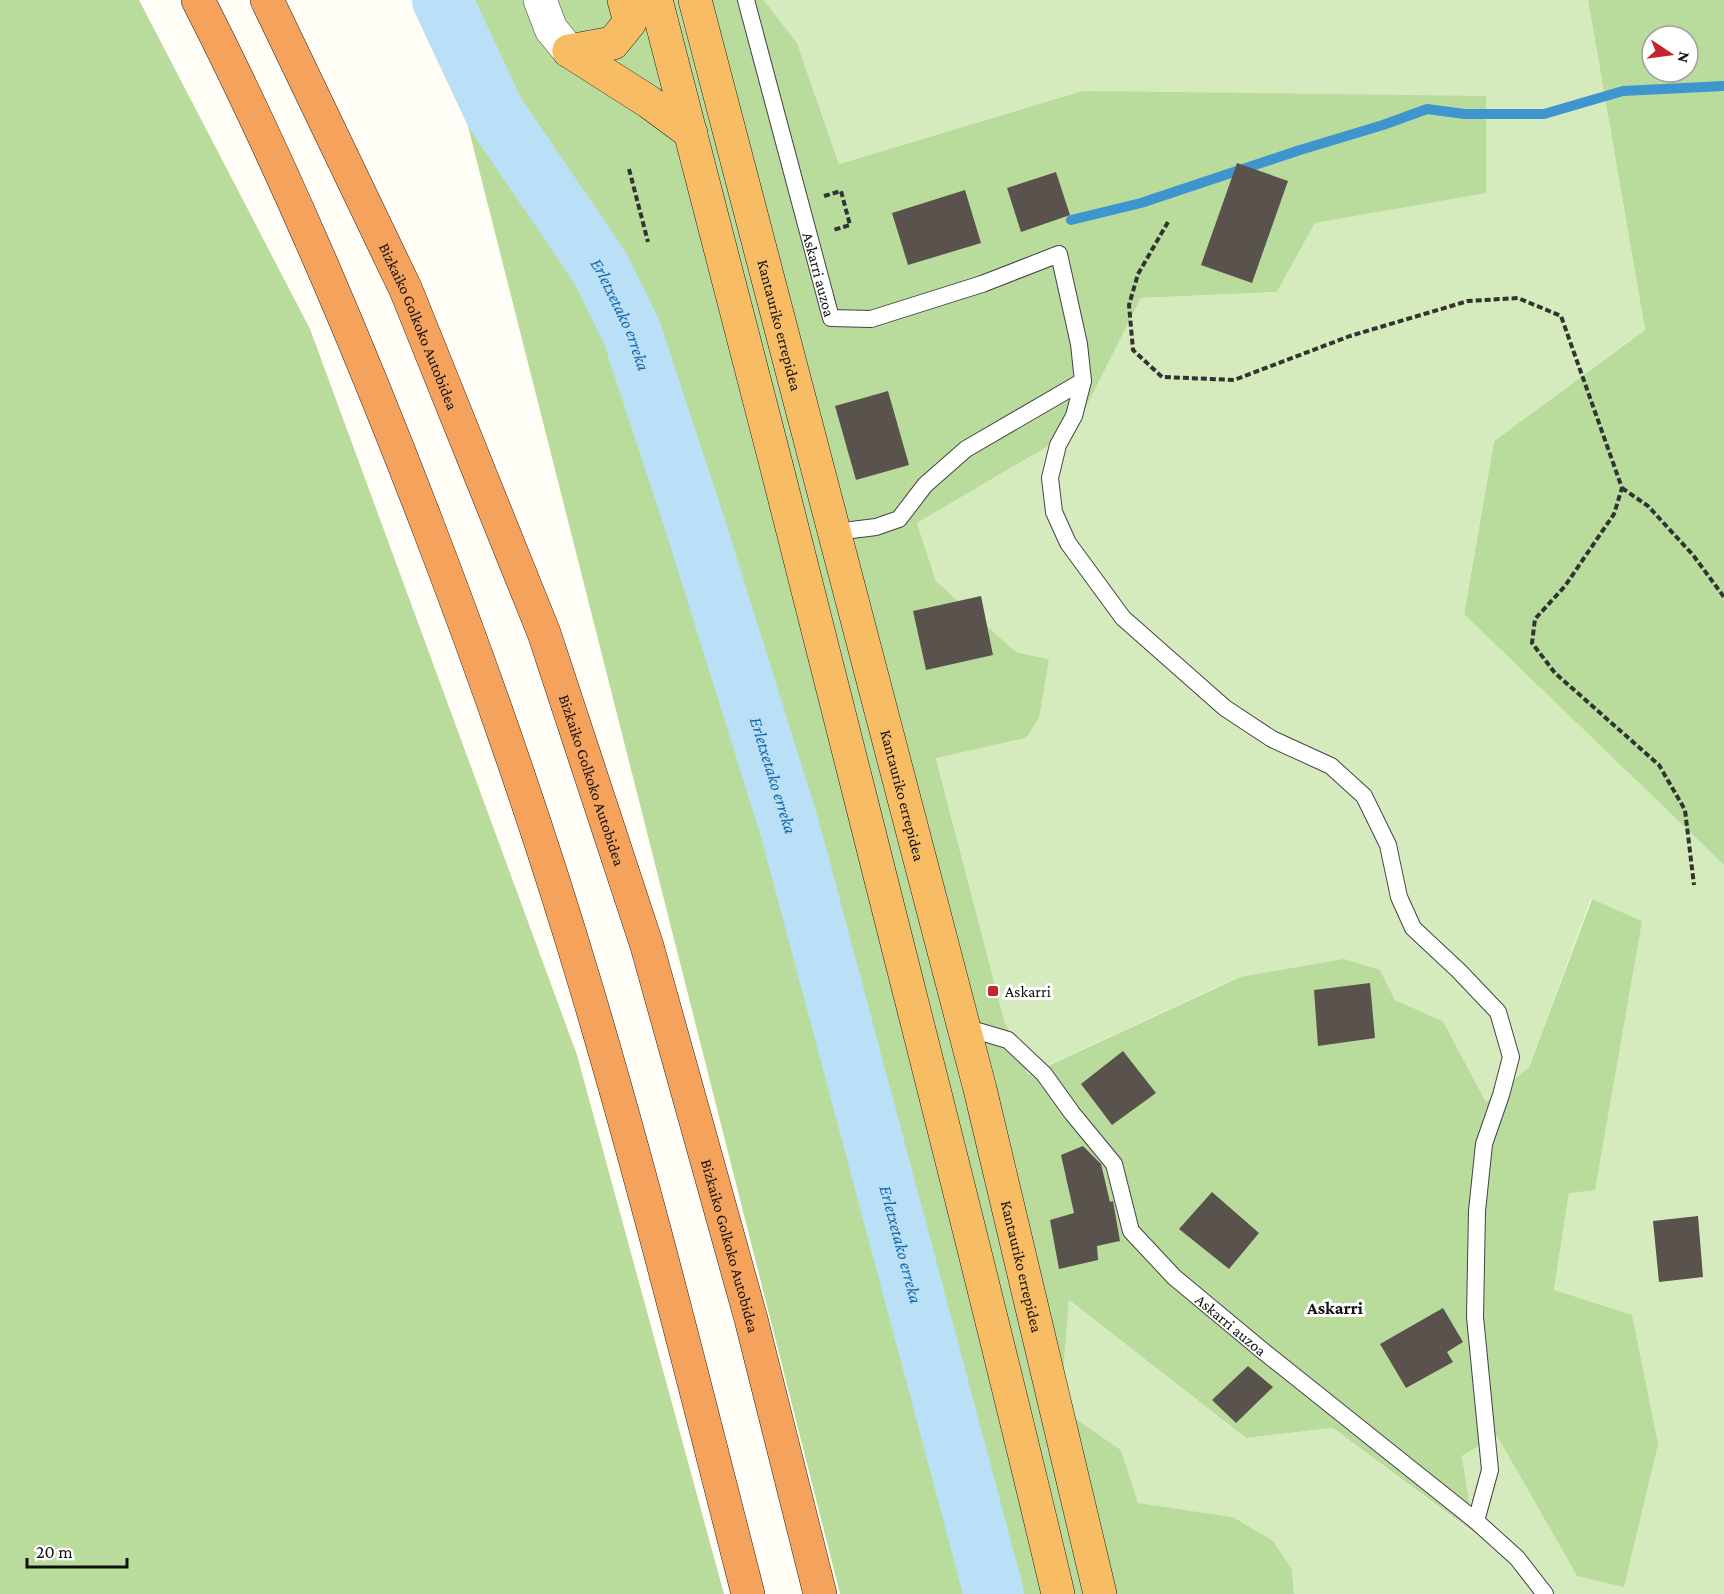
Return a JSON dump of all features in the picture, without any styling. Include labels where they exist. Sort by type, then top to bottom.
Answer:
[{"type":"highway","points":[[198,0],[249,104],[331,285],[374,387],[476,651],[529,806],[631,1143],[748,1594]]},
{"type":"highway","name":"Bizkaiko Golkoko Autobidea","points":[[267,0],[406,290],[544,633],[647,946],[747,1308],[820,1594]]},
{"type":"highway","points":[[569,51],[614,43],[630,22],[624,0]]},
{"type":"highway","points":[[656,0],[1015,1411],[1058,1594]]},
{"type":"highway","name":"Kantauriko errepidea","points":[[695,0],[964,1027],[1100,1594]]},
{"type":"highway","points":[[569,51],[650,102],[691,133]]},
{"type":"street","points":[[540,0],[550,29],[569,51]]},
{"type":"lane","name":"Askarri auzoa","points":[[746,0],[831,318],[871,320],[982,284],[1059,254],[1079,344],[1083,381]]},
{"type":"lane","points":[[835,532],[876,527],[899,519],[925,486],[966,449],[1083,381]]},
{"type":"lane","points":[[1083,381],[1074,416],[1058,445],[1050,478],[1054,512],[1068,543],[1123,618],[1225,708],[1272,739],[1331,766],[1364,796],[1388,845],[1399,897],[1413,928],[1498,1012],[1511,1057],[1484,1144],[1477,1211],[1474,1317],[1490,1470],[1476,1521]]},
{"type":"lane","name":"Askarri auzoa","points":[[964,1027],[1008,1040],[1044,1074],[1072,1113],[1114,1164],[1131,1231],[1174,1277],[1476,1521],[1516,1557],[1545,1594]]},
{"type":"path","points":[[630,169],[648,242]]},
{"type":"path","points":[[822,196],[842,191],[850,225],[826,232]]},
{"type":"path","points":[[1168,222],[1138,274],[1129,305],[1133,350],[1162,377],[1234,380],[1350,336],[1468,301],[1518,298],[1561,316],[1622,488],[1648,506],[1693,555],[1724,597]]},
{"type":"path","points":[[1622,488],[1614,514],[1564,586],[1535,619],[1532,643],[1555,674],[1659,765],[1685,810],[1694,885]]},
{"type":"green space","points":[[0,0],[139,0],[310,329],[577,1055],[724,1594],[0,1594]]},
{"type":"green space","points":[[436,0],[764,0],[797,43],[839,164],[1082,91],[1486,96],[1486,193],[1315,223],[1277,292],[1141,298],[1074,431],[917,523],[936,581],[1016,652],[1049,659],[1039,718],[1026,738],[936,758],[1004,1020],[1028,1075],[1240,977],[1344,959],[1380,970],[1395,1000],[1443,1021],[1486,1102],[1529,1067],[1592,899],[1642,921],[1595,1190],[1569,1193],[1554,1290],[1632,1315],[1658,1444],[1624,1587],[1577,1576],[1497,1436],[1462,1456],[1474,1533],[1333,1428],[1246,1438],[1069,1300],[1060,1408],[1121,1450],[1138,1503],[1233,1517],[1273,1541],[1292,1570],[1294,1594],[840,1594]]},
{"type":"green space","points":[[764,0],[1588,0],[1645,330],[1494,441],[1464,613],[1724,865],[1724,1594],[1294,1594],[1292,1570],[1233,1517],[1137,1503],[1121,1450],[1059,1408],[1069,1300],[1246,1438],[1333,1428],[1473,1533],[1462,1456],[1497,1436],[1577,1576],[1554,1290],[1569,1193],[1642,921],[1591,899],[1529,1067],[1486,1102],[1443,1021],[1395,1000],[1380,970],[1239,977],[1027,1075],[1004,1021],[936,757],[1026,738],[1049,659],[1016,652],[936,581],[917,523],[1074,431],[1141,298],[1277,292],[1315,223],[1485,192],[1082,91],[839,164],[797,43]]},
{"type":"green space","points":[[1588,0],[1724,0],[1724,865],[1464,614],[1494,441],[1645,330]]},
{"type":"building","points":[[1237,163],[1288,181],[1252,283],[1201,265]]},
{"type":"building","points":[[1056,172],[1070,215],[1021,232],[1007,188]]},
{"type":"building","points":[[965,190],[981,243],[908,265],[892,213]]},
{"type":"building","points":[[888,391],[909,465],[856,480],[835,406]]},
{"type":"building","points":[[981,596],[993,655],[926,670],[913,611]]},
{"type":"building","points":[[1370,983],[1375,1038],[1318,1046],[1314,990]]},
{"type":"building","points":[[1123,1051],[1156,1093],[1112,1125],[1081,1084]]},
{"type":"building","points":[[1083,1146],[1101,1164],[1110,1202],[1113,1201],[1120,1241],[1097,1246],[1098,1260],[1059,1269],[1050,1220],[1074,1213],[1061,1155]]},
{"type":"building","points":[[1212,1192],[1259,1233],[1229,1269],[1179,1229]]},
{"type":"building","points":[[1698,1216],[1703,1277],[1659,1282],[1653,1221]]},
{"type":"building","points":[[1443,1308],[1463,1342],[1447,1352],[1453,1362],[1406,1388],[1380,1344]]},
{"type":"building","points":[[1248,1366],[1273,1387],[1236,1423],[1212,1400]]},
{"type":"waterway","name":"Erletxetako erreka","points":[[442,0],[495,113],[601,269],[632,333],[698,534],[790,829],[994,1594]]},
{"type":"waterway","points":[[1071,220],[1141,203],[1427,109],[1465,114],[1544,114],[1623,91],[1724,86]]},
{"type":"place","name":"Askarri","points":[[993,991]]},
{"type":"district","name":"Askarri","points":[[1335,1308]]}]
